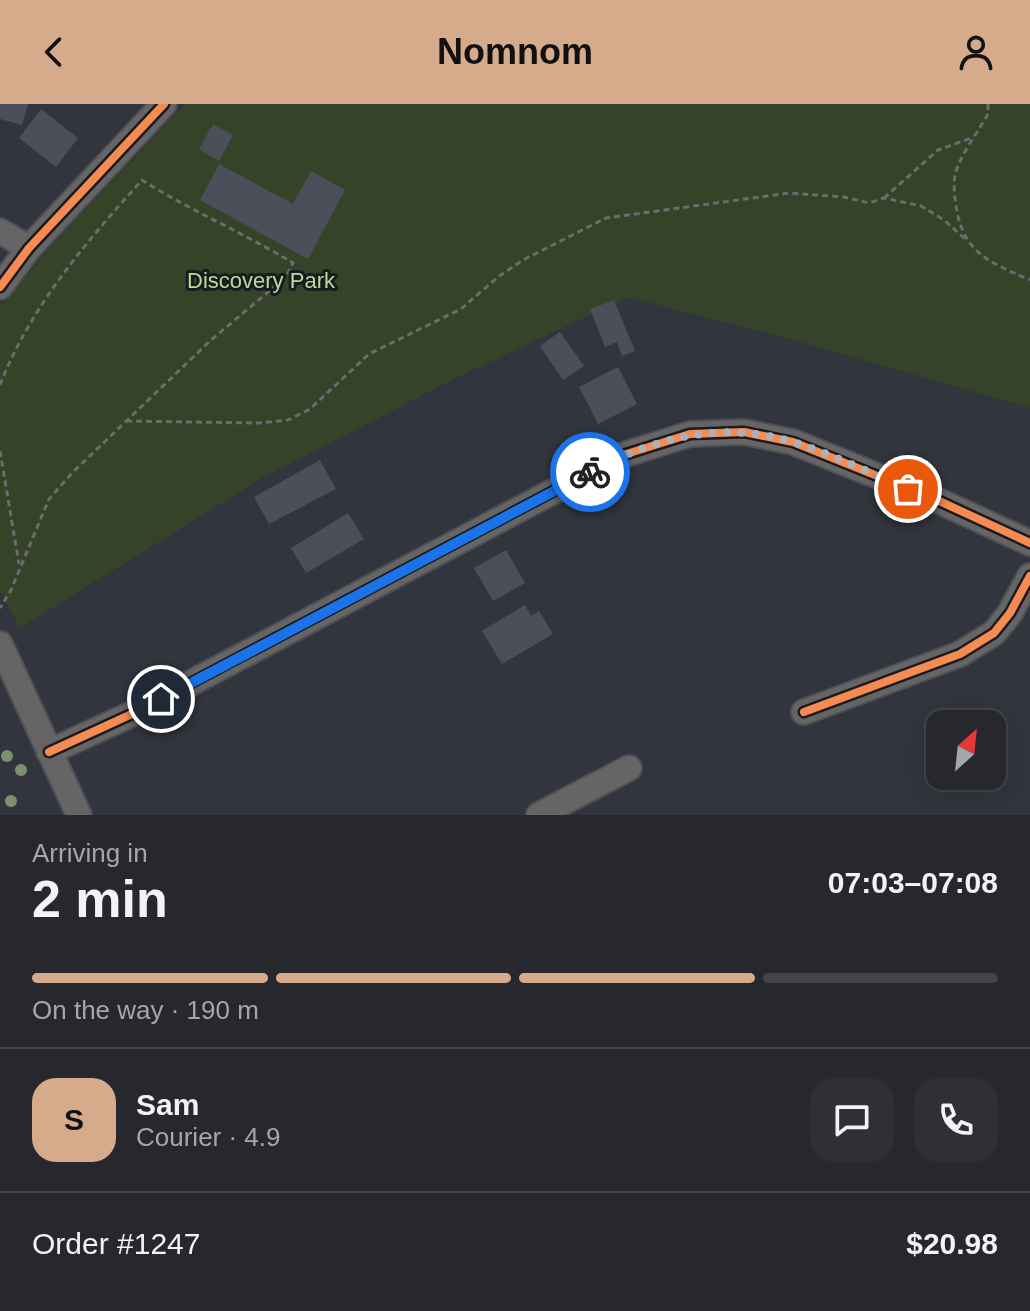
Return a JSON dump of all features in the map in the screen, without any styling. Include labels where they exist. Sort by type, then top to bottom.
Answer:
[{"type":"street","points":[[0,287],[29,248],[164,104]]},
{"type":"street","points":[[0,231],[29,248]]},
{"type":"street","points":[[49,752],[134,713],[620,456],[690,434],[744,432],[793,442],[937,500],[1030,543]]},
{"type":"street","points":[[804,712],[960,654],[994,633],[1010,613],[1030,576]]},
{"type":"street","points":[[0,644],[79,815]]},
{"type":"street","points":[[539,815],[629,768]]},
{"type":"path","points":[[966,240],[956,205],[955,173],[988,114],[988,104]]},
{"type":"path","points":[[126,421],[259,423],[288,420],[320,401],[369,354],[461,309],[523,260],[606,218],[789,193],[844,197],[869,203],[884,198],[938,150],[974,137]]},
{"type":"path","points":[[0,385],[38,310],[91,237],[142,180],[191,210],[252,238],[293,263],[286,277],[211,340],[72,473],[49,499],[11,590],[0,608]]},
{"type":"path","points":[[884,198],[921,206],[944,220],[991,262],[1030,280]]},
{"type":"path","points":[[0,451],[20,568]]},
{"type":"green space","name":"Discovery Park","points":[[185,104],[1030,104],[1030,408],[779,336],[628,297],[458,377],[264,477],[20,628],[0,591],[0,307],[58,238]]},
{"type":"building","points":[[0,104],[28,104],[22,125],[0,119]]},
{"type":"building","points":[[41,109],[78,138],[56,167],[19,138]]},
{"type":"building","points":[[213,124],[233,135],[219,161],[199,149]]},
{"type":"building","points":[[219,164],[293,204],[311,171],[345,190],[308,259],[200,200]]},
{"type":"building","points":[[614,300],[635,351],[622,356],[617,342],[605,347],[590,309]]},
{"type":"building","points":[[560,332],[584,366],[563,380],[540,346]]},
{"type":"building","points":[[618,367],[637,404],[598,424],[579,387]]},
{"type":"building","points":[[320,460],[336,489],[269,524],[254,497]]},
{"type":"building","points":[[348,513],[364,539],[306,573],[291,548]]},
{"type":"building","points":[[506,550],[525,583],[493,601],[474,568]]},
{"type":"building","points":[[525,605],[531,616],[539,611],[553,634],[502,664],[482,631]]},
{"type":"cycle path","points":[[0,287],[29,248],[164,104]]},
{"type":"cycle path","points":[[49,752],[134,713],[620,456],[690,434],[744,432],[793,442],[937,500],[1030,543]]},
{"type":"cycle path","points":[[804,712],[960,654],[994,633],[1010,613],[1030,576]]},
{"type":"way so far","points":[[590,472],[620,456],[669,439],[690,434],[744,432],[793,442],[908,489]]},
{"type":"route","points":[[161,699],[590,472]]}]
